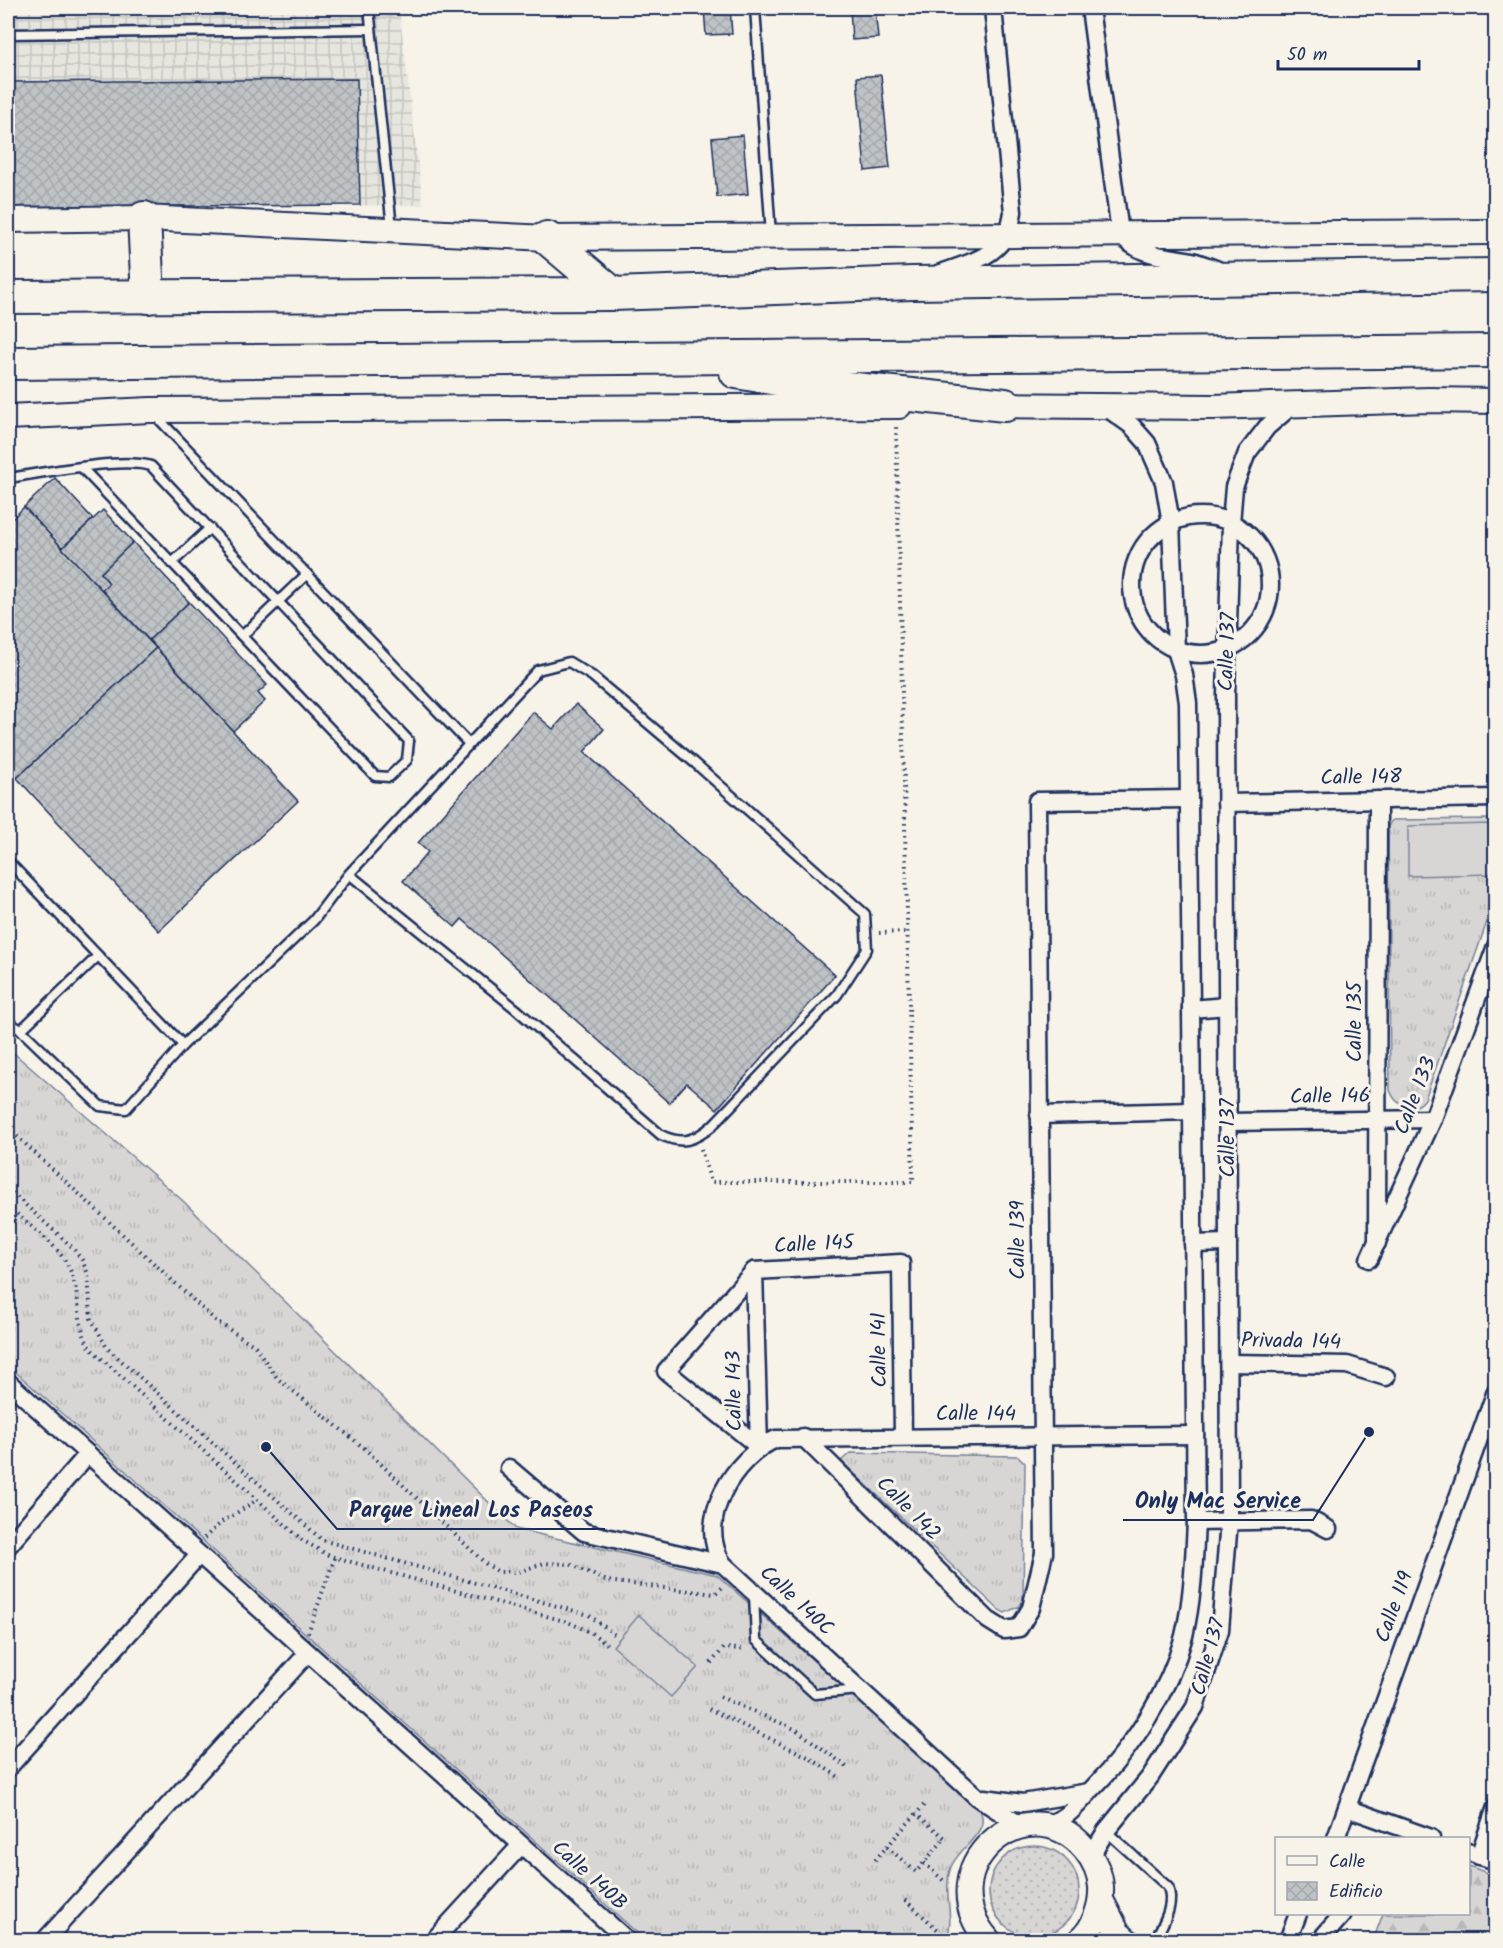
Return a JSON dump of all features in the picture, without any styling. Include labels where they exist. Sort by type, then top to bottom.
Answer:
[{"type":"highway","points":[[144,218],[148,297]]},
{"type":"highway","points":[[547,238],[613,294]]},
{"type":"highway","points":[[8,297],[613,294],[912,283],[1496,275]]},
{"type":"highway","points":[[8,363],[1496,351]]},
{"type":"highway","points":[[655,358],[808,384],[1005,405]]},
{"type":"main road","points":[[8,220],[144,218],[547,238],[1007,237],[1120,233],[1496,232]]},
{"type":"main road","points":[[8,417],[150,410],[1104,406],[1496,401]]},
{"type":"main road","points":[[979,1936],[970,1911],[968,1893],[970,1874],[977,1857],[989,1843],[1005,1832],[1032,1826],[1070,1836],[1091,1856],[1099,1874],[1101,1900],[1095,1920],[1080,1941]]},
{"type":"main road","points":[[1101,1900],[1118,1933],[1126,1941]]},
{"type":"street","points":[[912,283],[988,255],[1007,237],[1013,212],[993,8]]},
{"type":"street","points":[[1090,8],[1120,233],[1128,244],[1145,253],[1193,261],[1239,278]]},
{"type":"street","name":"Calle 137","points":[[1091,1856],[1106,1831],[1150,1777],[1195,1707],[1220,1630],[1229,1521],[1227,802],[1231,523],[1234,487],[1247,453],[1267,427],[1294,404]]},
{"type":"street","name":"Calle 137","points":[[1032,1826],[1060,1822],[1112,1769],[1145,1722],[1184,1637],[1192,1590],[1196,1522],[1188,703],[1184,675],[1176,651],[1171,523],[1164,482],[1152,452],[1132,426],[1104,406]]},
{"type":"street","points":[[1191,516],[1211,516],[1231,523],[1249,536],[1263,554],[1269,575],[1269,598],[1261,619],[1247,637],[1228,649],[1211,654],[1176,651],[1156,639],[1141,621],[1133,600],[1132,588],[1132,577],[1138,555],[1152,536],[1171,523],[1191,516]]},
{"type":"street","name":"Calle 148","points":[[1227,802],[1496,798]]},
{"type":"street","name":"Calle 139","points":[[981,1613],[997,1627],[1015,1630],[1031,1608],[1044,1553],[1037,801],[1189,800]]},
{"type":"street","name":"Calle 135","points":[[1377,1243],[1378,800]]},
{"type":"street","name":"Calle 133","points":[[1369,1259],[1433,1119],[1496,946]]},
{"type":"street","points":[[1191,1009],[1227,1006]]},
{"type":"street","points":[[1039,1115],[1192,1112]]},
{"type":"street","name":"Calle 146","points":[[1228,1122],[1377,1118],[1433,1119]]},
{"type":"street","points":[[1193,1244],[1228,1243]]},
{"type":"street","name":"Calle 145","points":[[759,1448],[666,1371],[754,1271],[901,1263]]},
{"type":"street","name":"Calle 141","points":[[901,1263],[903,1437]]},
{"type":"street","name":"Calle 143","points":[[723,1564],[713,1543],[714,1518],[737,1470],[759,1448],[754,1271]]},
{"type":"street","name":"Privada 144","points":[[1229,1363],[1347,1365],[1386,1377]]},
{"type":"street","name":"Calle 140B","points":[[8,1382],[627,1941]]},
{"type":"street","name":"Calle 119","points":[[1337,1837],[1489,1429],[1496,1391]]},
{"type":"street","name":"Calle 144","points":[[759,1448],[776,1439],[802,1437],[1195,1435]]},
{"type":"street","name":"Calle 142","points":[[802,1437],[981,1613]]},
{"type":"street","points":[[8,1546],[88,1454]]},
{"type":"street","name":"Calle 140C","points":[[509,1468],[584,1532],[723,1564],[978,1798],[1032,1826]]},
{"type":"street","points":[[1196,1522],[1311,1520],[1328,1529]]},
{"type":"street","points":[[8,1768],[196,1552]]},
{"type":"street","points":[[45,1941],[308,1653]]},
{"type":"street","points":[[978,1798],[1023,1803],[1089,1792]]},
{"type":"street","points":[[1496,1806],[1474,1854],[1496,1862]]},
{"type":"street","points":[[1347,1808],[1426,1837]]},
{"type":"street","points":[[434,1941],[521,1845]]},
{"type":"street","points":[[1288,1941],[1298,1915]]},
{"type":"street","points":[[1320,1941],[1342,1915]]},
{"type":"lane","points":[[369,8],[392,231]]},
{"type":"lane","points":[[755,8],[771,237]]},
{"type":"lane","points":[[8,34],[370,29]]},
{"type":"lane","points":[[150,410],[469,744]]},
{"type":"lane","points":[[8,478],[82,468],[139,462],[151,465],[409,741],[407,760],[389,777],[375,776],[82,468]]},
{"type":"lane","points":[[172,563],[210,528]]},
{"type":"lane","points":[[242,636],[307,574]]},
{"type":"lane","points":[[8,1022],[21,1030],[100,1106],[126,1109],[183,1046],[314,920],[349,874],[538,670],[569,662],[592,676],[850,899],[865,914],[867,949],[837,995],[698,1138],[685,1142],[673,1141],[661,1134],[516,1009],[349,874]]},
{"type":"lane","points":[[8,861],[183,1046]]},
{"type":"lane","points":[[21,1030],[98,956]]},
{"type":"lane","points":[[754,1592],[756,1640],[815,1694],[860,1690]]},
{"type":"lane","points":[[1106,1831],[1168,1887],[1172,1897],[1169,1911],[1155,1941]]},
{"type":"path","points":[[698,1138],[711,1182],[913,1182],[895,406]]},
{"type":"path","points":[[866,933],[908,932]]},
{"type":"path","points":[[8,1128],[216,1321],[255,1346],[277,1378],[364,1448],[487,1565],[499,1572],[518,1572],[544,1563],[570,1564],[607,1581],[715,1594],[737,1577]]},
{"type":"path","points":[[8,1189],[72,1247],[82,1260],[88,1274],[91,1318],[107,1348],[322,1540],[589,1615],[615,1635]]},
{"type":"path","points":[[8,1206],[58,1252],[71,1271],[80,1325],[90,1348],[302,1540],[334,1557],[568,1622],[590,1632],[607,1644]]},
{"type":"path","points":[[196,1552],[222,1521],[257,1500]]},
{"type":"path","points":[[308,1653],[307,1639],[334,1557]]},
{"type":"path","points":[[711,1663],[724,1648],[743,1648]]},
{"type":"path","points":[[720,1697],[797,1730],[847,1767]]},
{"type":"path","points":[[709,1709],[808,1757],[839,1777]]},
{"type":"path","points":[[875,1860],[924,1805]]},
{"type":"path","points":[[887,1847],[916,1872],[924,1863],[945,1838],[916,1814]]},
{"type":"path","points":[[924,1863],[945,1882]]},
{"type":"path","points":[[905,1900],[946,1937]]},
{"type":"shaded area","points":[[8,8],[399,8],[423,205],[8,209]]},
{"type":"green space","points":[[1495,819],[1495,899],[1425,1099],[1415,1106],[1405,1106],[1396,1100],[1390,1090],[1388,826],[1392,820]]},
{"type":"green space","points":[[1493,824],[1494,874],[1408,876],[1408,826]]},
{"type":"green space","points":[[8,1048],[182,1200],[516,1529],[717,1575],[976,1805],[981,1814],[980,1830],[956,1859],[949,1876],[950,1922],[947,1940],[645,1940],[8,1365]]},
{"type":"green space","points":[[850,1453],[1018,1456],[1025,1463],[1023,1600],[1020,1606],[1005,1613],[999,1610],[841,1461]]},
{"type":"green space","points":[[639,1615],[698,1667],[671,1697],[613,1646]]},
{"type":"green space","points":[[1034,1846],[1051,1849],[1066,1859],[1076,1874],[1079,1891],[1076,1908],[1066,1923],[1051,1933],[1034,1936],[1017,1933],[1002,1923],[992,1908],[989,1891],[992,1874],[1002,1859],[1017,1849]]},
{"type":"green space","points":[[1470,1866],[1495,1876],[1495,1940],[1369,1940],[1375,1935],[1383,1915],[1470,1915]]},
{"type":"building","points":[[704,8],[730,8],[732,34],[706,35]]},
{"type":"building","points":[[850,8],[875,8],[878,38],[852,40]]},
{"type":"building","points":[[881,75],[890,168],[865,171],[857,77]]},
{"type":"building","points":[[357,79],[360,205],[8,207],[8,82]]},
{"type":"building","points":[[743,135],[748,194],[717,197],[712,138]]},
{"type":"building","points":[[55,478],[93,519],[62,548],[24,507]]},
{"type":"building","points":[[24,507],[156,648],[17,778],[8,768],[8,523]]},
{"type":"building","points":[[103,510],[133,542],[101,573],[109,583],[102,590],[62,548]]},
{"type":"building","points":[[133,542],[189,602],[149,640],[102,590],[109,583],[101,573]]},
{"type":"building","points":[[189,602],[267,685],[258,693],[265,701],[233,731],[149,640]]},
{"type":"building","points":[[156,648],[298,801],[159,931],[17,778]]},
{"type":"building","points":[[576,704],[604,729],[584,752],[835,975],[717,1109],[687,1083],[669,1103],[462,919],[455,927],[403,881],[428,852],[418,843],[533,712],[553,729]]},
{"type":"place","name":"Only Mac Service","points":[[1369,1432]]},
{"type":"place","name":"Parque Lineal Los Paseos","points":[[266,1447]]}]
